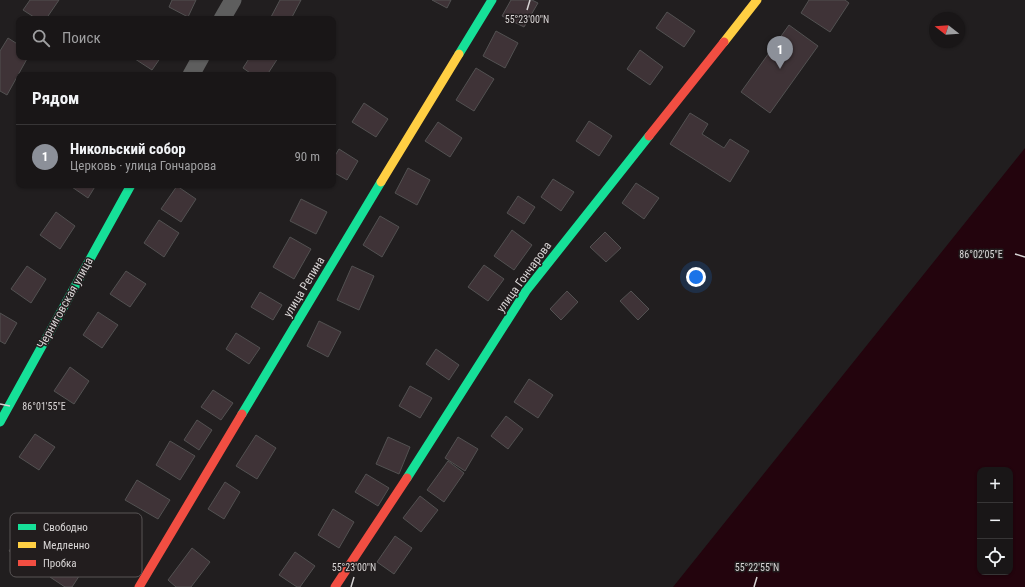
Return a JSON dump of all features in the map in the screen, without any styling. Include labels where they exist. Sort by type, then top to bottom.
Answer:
[{"type":"street","points":[[224,16],[233,0]]},
{"type":"street","name":"улица Репина","points":[[139,587],[350,233],[492,0]]},
{"type":"street","name":"улица Гончарова","points":[[335,587],[387,509],[526,291],[758,0]]},
{"type":"street","points":[[193,72],[199,60]]},
{"type":"street","name":"Черниговская улица","points":[[0,422],[129,188]]},
{"type":"shaded area","points":[[1025,148],[1025,587],[673,587]]},
{"type":"building","points":[[30,0],[59,0],[48,16],[32,16],[23,10]]},
{"type":"building","points":[[172,0],[196,0],[188,16],[169,7]]},
{"type":"building","points":[[280,0],[301,0],[293,16],[272,16]]},
{"type":"building","points":[[432,0],[451,0],[447,8]]},
{"type":"building","points":[[511,0],[532,0],[538,3],[524,27],[502,16]]},
{"type":"building","points":[[809,0],[845,0],[849,3],[830,32],[801,13]]},
{"type":"building","points":[[667,12],[695,31],[684,47],[656,28]]},
{"type":"building","points":[[789,25],[818,46],[770,113],[741,92]]},
{"type":"building","points":[[496,31],[518,43],[505,68],[483,56]]},
{"type":"building","points":[[8,38],[16,43],[16,60],[26,60],[20,72],[16,72],[16,79],[7,95],[0,91],[0,51]]},
{"type":"building","points":[[640,50],[663,67],[650,85],[627,69]]},
{"type":"building","points":[[137,60],[159,60],[152,70]]},
{"type":"building","points":[[248,60],[277,60],[269,72],[249,72],[243,68]]},
{"type":"building","points":[[476,68],[494,79],[474,111],[456,100]]},
{"type":"building","points":[[364,103],[388,119],[376,137],[352,122]]},
{"type":"building","points":[[690,113],[708,124],[702,134],[724,148],[730,139],[749,151],[730,182],[670,144]]},
{"type":"building","points":[[589,121],[612,136],[599,156],[576,141]]},
{"type":"building","points":[[438,122],[462,138],[450,157],[425,141]]},
{"type":"building","points":[[339,149],[358,161],[347,180],[336,174],[336,154]]},
{"type":"building","points":[[408,168],[430,180],[417,205],[395,193]]},
{"type":"building","points":[[553,179],[574,192],[561,211],[541,197]]},
{"type":"building","points":[[636,183],[659,198],[644,219],[622,203]]},
{"type":"building","points":[[73,188],[94,188],[88,198]]},
{"type":"building","points":[[176,188],[180,188],[196,199],[181,222],[161,209]]},
{"type":"building","points":[[518,196],[535,207],[524,224],[507,213]]},
{"type":"building","points":[[301,199],[327,212],[316,234],[290,221]]},
{"type":"building","points":[[56,212],[75,226],[60,249],[40,235]]},
{"type":"building","points":[[380,216],[399,227],[382,257],[363,245]]},
{"type":"building","points":[[159,220],[179,233],[164,257],[144,243]]},
{"type":"building","points":[[512,230],[532,245],[514,270],[494,256]]},
{"type":"building","points":[[605,232],[621,248],[606,262],[590,247]]},
{"type":"building","points":[[290,237],[311,249],[294,279],[273,267]]},
{"type":"building","points":[[484,265],[504,279],[488,301],[468,287]]},
{"type":"building","points":[[27,266],[46,279],[31,303],[11,289]]},
{"type":"building","points":[[352,266],[374,276],[359,310],[337,300]]},
{"type":"building","points":[[126,271],[146,284],[130,307],[110,294]]},
{"type":"building","points":[[567,291],[578,302],[561,320],[550,309]]},
{"type":"building","points":[[631,291],[649,309],[638,320],[620,301]]},
{"type":"building","points":[[260,292],[282,305],[273,320],[251,307]]},
{"type":"building","points":[[98,312],[118,325],[102,348],[83,335]]},
{"type":"building","points":[[0,313],[17,323],[5,344],[0,341]]},
{"type":"building","points":[[319,321],[341,332],[328,357],[307,346]]},
{"type":"building","points":[[236,333],[260,348],[249,364],[226,349]]},
{"type":"building","points":[[436,349],[459,365],[449,380],[426,364]]},
{"type":"building","points":[[70,367],[89,381],[74,404],[54,391]]},
{"type":"building","points":[[529,379],[553,395],[538,418],[514,402]]},
{"type":"building","points":[[410,386],[432,398],[420,418],[399,406]]},
{"type":"building","points":[[213,390],[233,403],[221,420],[201,407]]},
{"type":"building","points":[[506,416],[523,429],[508,449],[491,436]]},
{"type":"building","points":[[197,420],[212,430],[199,450],[184,440]]},
{"type":"building","points":[[35,434],[55,447],[39,470],[19,457]]},
{"type":"building","points":[[256,435],[276,448],[257,479],[236,466]]},
{"type":"building","points":[[388,437],[410,447],[399,474],[376,464]]},
{"type":"building","points":[[458,437],[478,449],[465,471],[445,458]]},
{"type":"building","points":[[170,441],[195,456],[180,480],[156,465]]},
{"type":"building","points":[[448,461],[464,473],[444,502],[427,490]]},
{"type":"building","points":[[366,474],[389,488],[378,506],[355,492]]},
{"type":"building","points":[[137,480],[170,500],[158,519],[125,500]]},
{"type":"building","points":[[225,482],[240,492],[224,519],[208,509]]},
{"type":"building","points":[[420,496],[438,510],[421,532],[403,518]]},
{"type":"building","points":[[333,509],[354,522],[339,548],[318,535]]},
{"type":"building","points":[[395,536],[412,548],[394,574],[377,562]]},
{"type":"building","points":[[192,548],[210,562],[191,587],[176,587],[168,580]]},
{"type":"building","points":[[295,552],[315,566],[300,587],[297,587],[279,575]]},
{"type":"building","points":[[50,577],[78,577],[72,587],[65,587]]},
{"type":"traffic: fast","points":[[459,54],[492,0]]},
{"type":"traffic: fast","points":[[407,478],[526,291],[649,136]]},
{"type":"traffic: fast","points":[[242,414],[381,182]]},
{"type":"traffic: fast","points":[[0,422],[129,188]]},
{"type":"traffic: slow","points":[[724,42],[757,0]]},
{"type":"traffic: slow","points":[[381,182],[459,54]]},
{"type":"traffic: jam","points":[[649,136],[724,42]]},
{"type":"traffic: jam","points":[[139,587],[242,414]]},
{"type":"traffic: jam","points":[[335,587],[407,478]]},
{"type":"place","name":"Никольский собор","points":[[780,69]]}]
